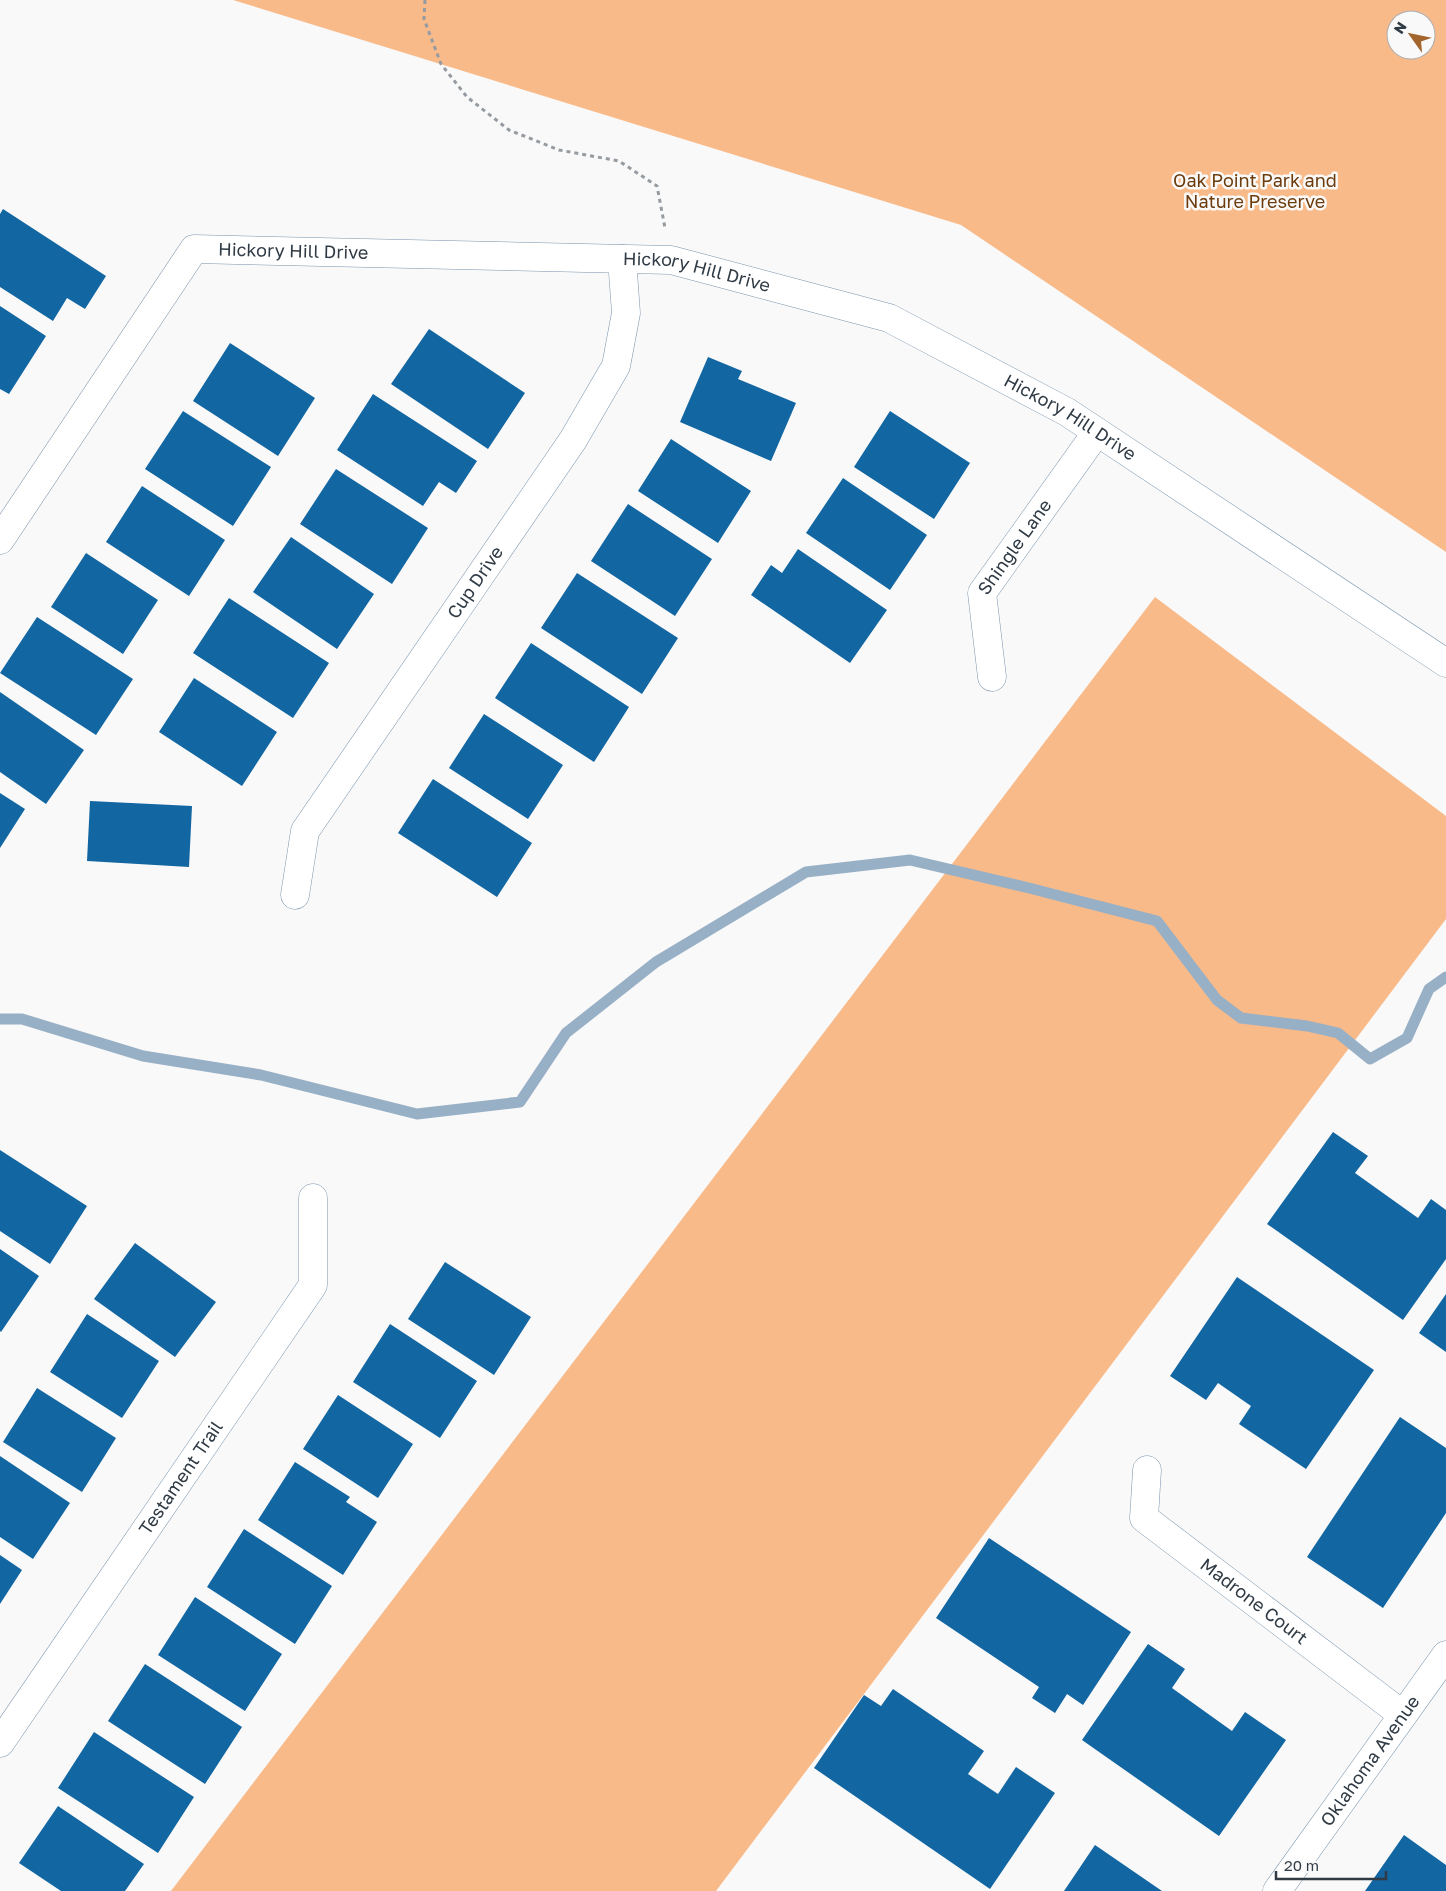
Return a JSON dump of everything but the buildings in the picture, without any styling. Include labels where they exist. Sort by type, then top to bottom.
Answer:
[{"type":"street","name":"Hickory Hill Drive","points":[[0,540],[194,250],[671,260],[889,318],[1067,412],[1446,663]]},
{"type":"street","name":"Cup Drive","points":[[295,895],[305,831],[573,440],[616,366],[626,313],[622,259]]},
{"type":"street","name":"Shingle Lane","points":[[992,677],[982,593],[1097,432]]},
{"type":"street","name":"Testament Trail","points":[[0,1743],[313,1285],[313,1198]]},
{"type":"street","name":"Madrone Court","points":[[1146,1470],[1144,1518],[1403,1715]]},
{"type":"street","name":"Oklahoma Avenue","points":[[1277,1891],[1446,1654]]},
{"type":"path","points":[[425,0],[424,19],[441,64],[467,97],[509,130],[559,150],[619,161],[657,186],[671,260]]},
{"type":"green space","name":"Oak Point Park and Nature Preserve","points":[[233,0],[1446,0],[1446,552],[961,225]]},
{"type":"green space","points":[[1155,597],[1446,816],[1446,919],[716,1891],[171,1891]]},
{"type":"waterway","points":[[0,1019],[22,1019],[143,1056],[261,1075],[417,1114],[520,1102],[566,1033],[656,962],[806,872],[910,860],[1157,921],[1217,1000],[1241,1018],[1307,1026],[1338,1033],[1370,1059],[1407,1038],[1429,989],[1446,977]]}]
